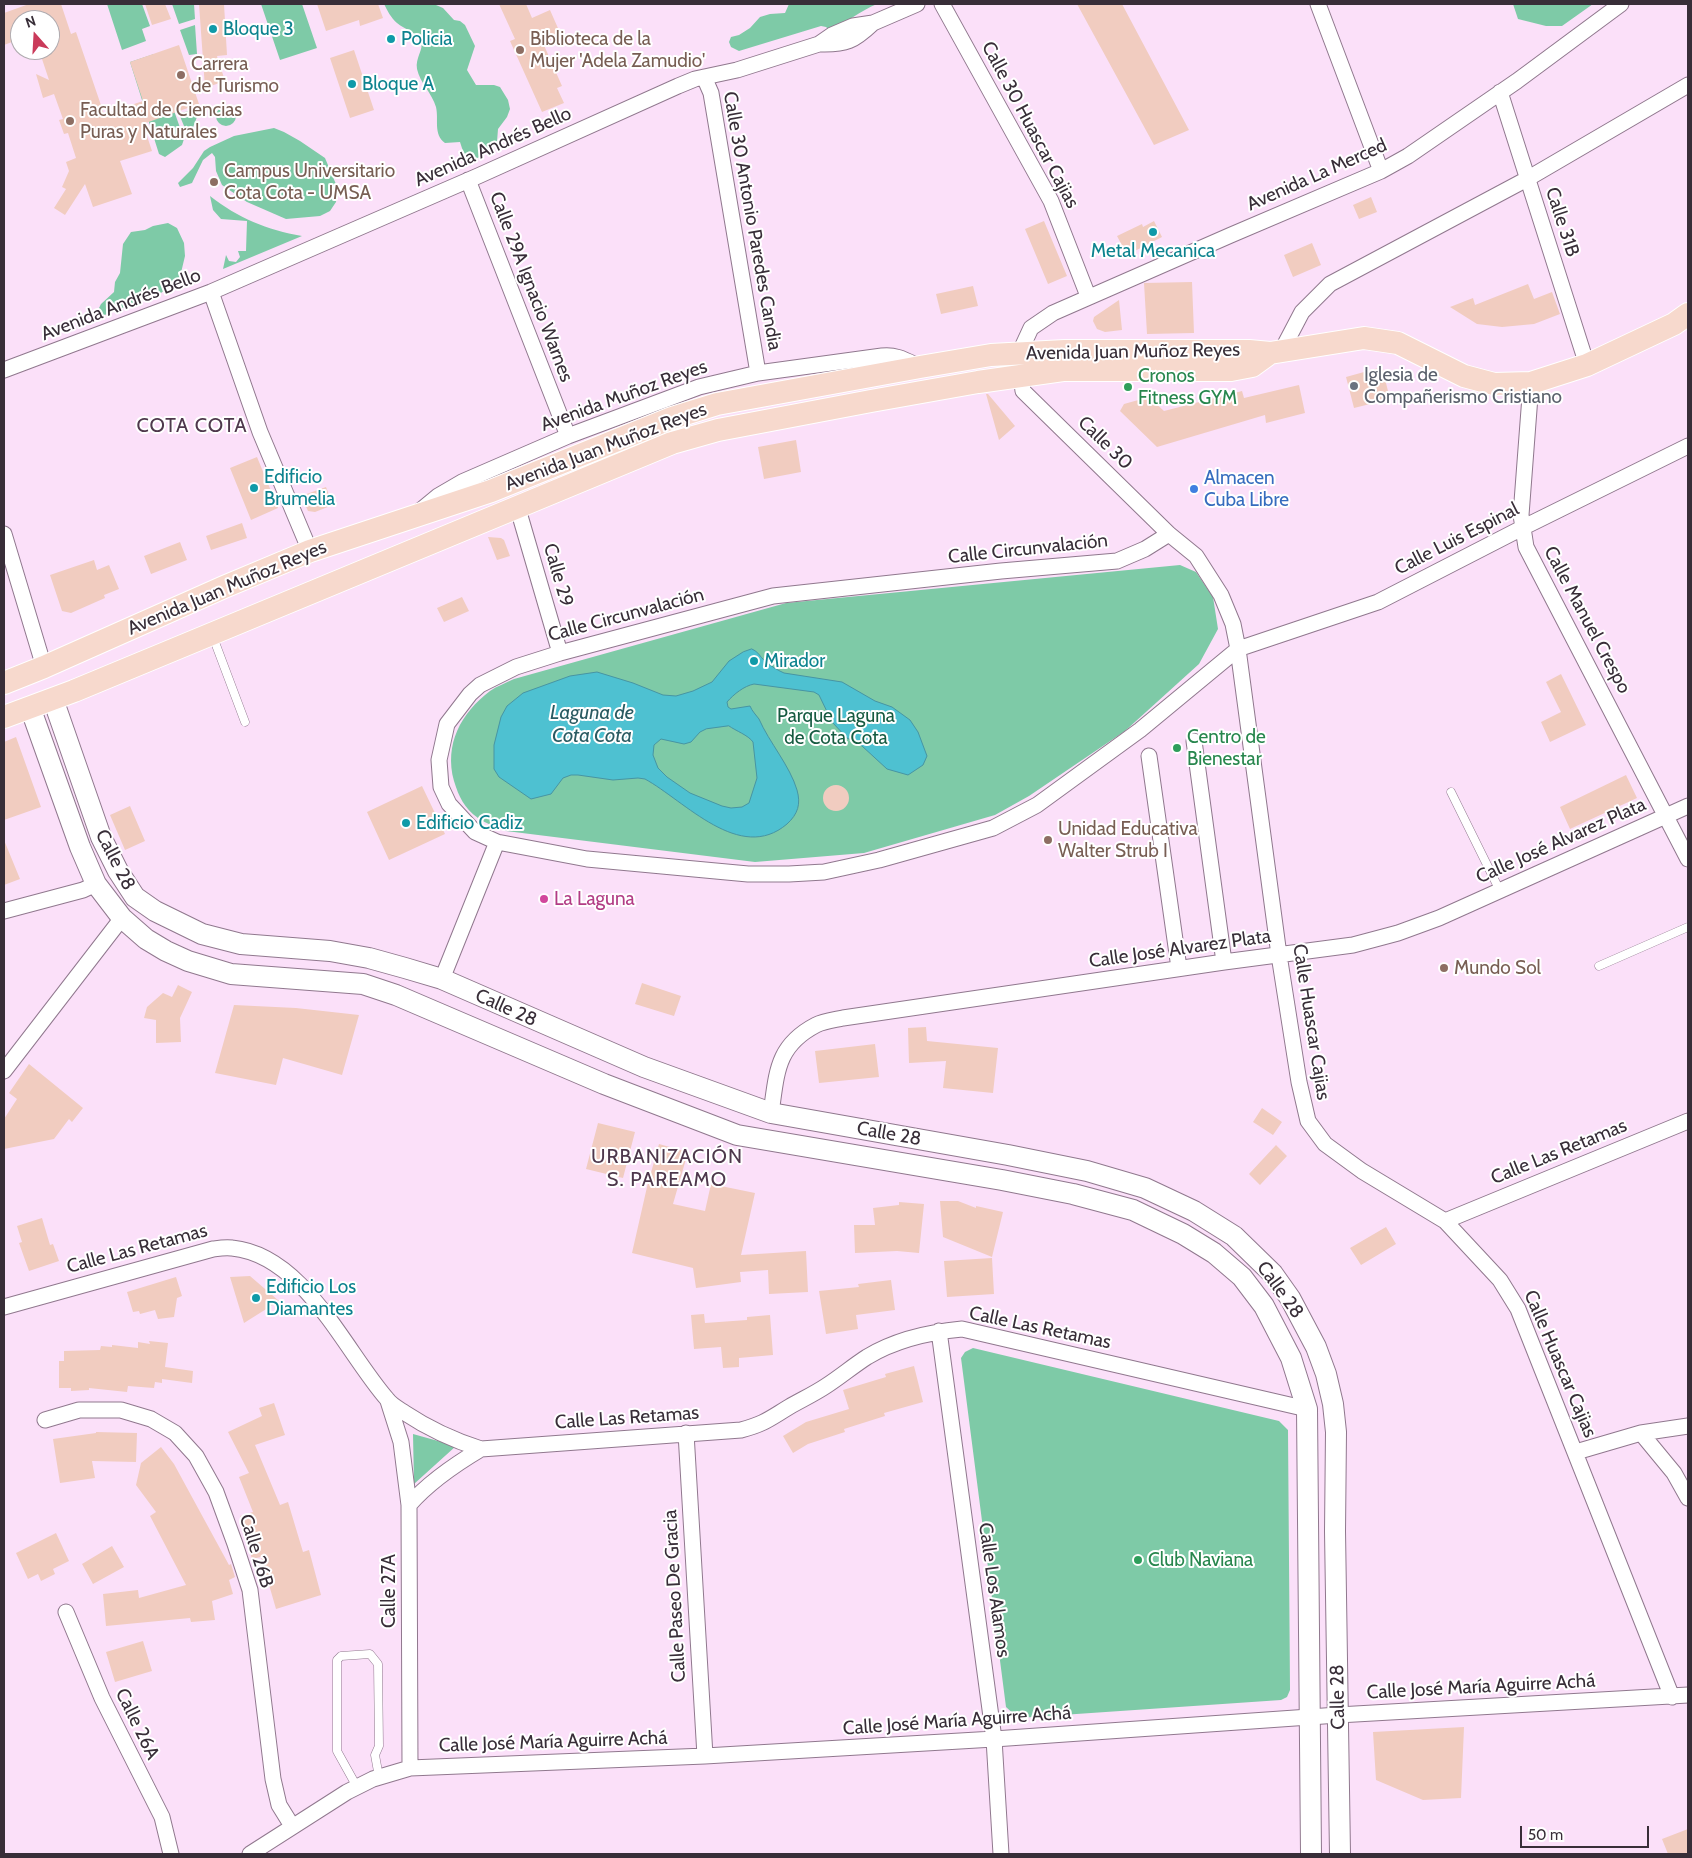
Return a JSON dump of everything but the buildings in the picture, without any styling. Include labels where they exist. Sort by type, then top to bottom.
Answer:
[{"type":"main road","name":"Avenida Juan Muñoz Reyes","points":[[4,683],[310,551],[491,491],[672,418],[717,404],[992,355],[1084,351],[1276,352],[1364,338],[1398,342],[1464,376],[1494,384],[1532,383],[1587,364],[1674,324],[1688,314]]},
{"type":"main road","name":"Avenida Juan Muñoz Reyes","points":[[30,707],[212,635],[518,509],[672,443],[718,430],[872,401],[1021,376],[1063,370],[1231,370],[1252,366],[1276,352]]},
{"type":"main road","points":[[1019,354],[1021,376]]},
{"type":"main road","points":[[44,667],[53,699]]},
{"type":"main road","points":[[4,717],[30,707],[32,688],[44,667]]},
{"type":"main road","name":"Calle 28","points":[[53,699],[101,837],[118,871],[135,897],[155,911],[202,934],[242,944],[330,951],[369,958],[405,968],[442,979],[644,1067],[772,1113],[1008,1155],[1086,1171],[1145,1188],[1194,1211],[1234,1236],[1273,1274],[1290,1298],[1316,1347],[1326,1374],[1333,1404],[1336,1432],[1334,1531],[1340,1854]]},
{"type":"main road","name":"Calle 28","points":[[30,707],[80,847],[96,884],[122,918],[146,939],[166,951],[188,961],[231,974],[363,984],[396,995],[604,1084],[737,1135],[1002,1180],[1073,1194],[1133,1210],[1183,1234],[1214,1252],[1242,1276],[1264,1306],[1291,1358],[1300,1381],[1307,1409],[1311,1854]]},
{"type":"main road","points":[[96,884],[118,871]]},
{"type":"main road","points":[[122,918],[135,897]]},
{"type":"main road","points":[[396,995],[405,968]]},
{"type":"main road","points":[[766,1141],[772,1113]]},
{"type":"main road","points":[[1002,1180],[1008,1155]]},
{"type":"main road","points":[[1183,1234],[1194,1211]]},
{"type":"main road","points":[[1307,1409],[1333,1404]]},
{"type":"main road","points":[[1308,1532],[1334,1531]]},
{"type":"street","name":"Avenida Andrés Bello","points":[[4,370],[211,292],[678,86],[704,76],[737,70],[819,44],[832,35],[853,26],[874,23],[917,4]]},
{"type":"street","name":"Calle 30 Huascar Cajias","points":[[942,4],[1051,201],[1088,296]]},
{"type":"street","points":[[1318,4],[1381,171]]},
{"type":"street","name":"Avenida La Merced","points":[[1019,354],[1031,328],[1053,313],[1088,296],[1381,171],[1408,156],[1621,4]]},
{"type":"street","name":"Calle 30 Antonio Paredes Candia","points":[[704,76],[711,93],[758,373]]},
{"type":"street","points":[[1276,352],[1302,312],[1330,284],[1527,179],[1688,85]]},
{"type":"street","name":"Calle 31B","points":[[1500,92],[1587,364]]},
{"type":"street","name":"Calle 29A Ignacio Warnes","points":[[468,180],[568,436]]},
{"type":"street","points":[[211,292],[260,432],[310,551]]},
{"type":"street","name":"Avenida Muñoz Reyes","points":[[416,515],[438,496],[462,482],[568,436],[698,387],[758,373],[891,355],[920,367]]},
{"type":"street","name":"Calle 30","points":[[1021,376],[1023,391],[1169,534]]},
{"type":"street","name":"Calle Manuel Crespo","points":[[1532,383],[1521,515],[1526,547],[1688,859]]},
{"type":"street","name":"Calle Luis Espinal","points":[[1238,649],[1378,602],[1688,446]]},
{"type":"street","name":"Calle 29","points":[[518,509],[560,653]]},
{"type":"street","points":[[4,534],[44,667]]},
{"type":"street","points":[[1169,534],[1196,556],[1221,595],[1232,624],[1238,649]]},
{"type":"street","name":"Calle Circunvalación","points":[[1169,534],[1145,549],[1117,561],[1001,571],[773,596],[560,653],[516,667],[480,685],[470,694],[447,724],[439,760],[441,787],[449,804],[460,818],[475,832],[497,842],[587,859],[748,874],[824,872],[880,860],[993,828],[1036,805],[1140,730],[1238,649]]},
{"type":"street","name":"Calle Huascar Cajias","points":[[1238,649],[1280,956],[1299,1082],[1308,1122],[1325,1144],[1362,1171],[1446,1221],[1500,1280],[1518,1309],[1672,1697]]},
{"type":"street","points":[[1194,741],[1224,962]]},
{"type":"street","points":[[1148,756],[1179,968]]},
{"type":"street","name":"Calle José Alvarez Plata","points":[[772,1113],[778,1068],[789,1044],[817,1024],[843,1018],[1179,968],[1353,945],[1398,933],[1439,918],[1688,806]]},
{"type":"street","points":[[442,979],[497,842]]},
{"type":"street","points":[[4,910],[83,890],[96,884]]},
{"type":"street","points":[[4,1070],[122,918]]},
{"type":"street","name":"Calle Las Retamas","points":[[1446,1221],[1688,1121]]},
{"type":"street","name":"Calle Las Retamas","points":[[4,1307],[213,1249],[232,1248],[245,1250],[269,1260],[294,1278],[318,1305],[388,1401],[423,1425],[457,1442],[481,1449],[741,1430],[761,1425],[824,1388],[868,1356],[906,1340],[940,1331],[962,1329],[1307,1409]]},
{"type":"street","name":"Calle Los Alamos","points":[[940,1331],[994,1739],[1001,1854]]},
{"type":"street","name":"Calle 27A","points":[[388,1401],[401,1442],[408,1505],[410,1768]]},
{"type":"street","name":"Calle 26B","points":[[45,1420],[79,1410],[121,1410],[151,1420],[167,1429],[175,1434],[196,1456],[216,1492],[250,1590],[274,1779],[280,1805],[292,1826]]},
{"type":"street","points":[[1576,1452],[1641,1434],[1688,1426]]},
{"type":"street","name":"Calle Paseo De Gracia","points":[[686,1433],[705,1756]]},
{"type":"street","points":[[1641,1434],[1674,1473],[1688,1498]]},
{"type":"street","points":[[408,1505],[441,1474],[481,1449]]},
{"type":"street","name":"Calle 26A","points":[[66,1612],[102,1698],[162,1817],[170,1854]]},
{"type":"street","name":"Calle José María Aguirre Achá","points":[[250,1854],[357,1787],[379,1777],[410,1768],[705,1756],[994,1739],[1338,1715],[1688,1695]]},
{"type":"lane","points":[[212,635],[246,722]]},
{"type":"lane","points":[[1451,792],[1500,890]]},
{"type":"lane","points":[[1598,966],[1688,927]]},
{"type":"lane","points":[[357,1787],[337,1751],[337,1660],[341,1656],[370,1654],[378,1664],[379,1746],[375,1756],[379,1777]]},
{"type":"green space","points":[[107,4],[142,4],[150,26],[142,29],[146,41],[122,50]]},
{"type":"green space","points":[[172,4],[194,4],[195,19],[179,24]]},
{"type":"green space","points":[[261,4],[302,4],[317,48],[280,60]]},
{"type":"green space","points":[[384,4],[436,5],[443,8],[454,20],[460,21],[465,25],[475,46],[467,70],[476,85],[500,87],[508,100],[510,109],[507,117],[498,129],[497,142],[484,155],[473,160],[470,159],[463,151],[460,142],[445,143],[441,139],[438,131],[436,107],[417,69],[421,42],[414,34],[395,21]]},
{"type":"green space","points":[[789,4],[877,4],[831,31],[821,26],[739,51],[731,47],[729,42],[731,37],[739,35],[750,28],[760,17],[785,13]]},
{"type":"green space","points":[[1513,4],[1593,4],[1562,26],[1546,26],[1518,19]]},
{"type":"green space","points":[[195,25],[197,54],[189,55],[180,30]]},
{"type":"green space","points":[[154,54],[184,139],[182,145],[165,157],[159,154],[130,62]]},
{"type":"green space","points":[[226,106],[233,109],[236,116],[233,123],[226,126],[219,123],[216,116],[219,109]]},
{"type":"green space","points":[[200,107],[200,109],[189,138],[179,114]]},
{"type":"green space","points":[[274,128],[300,141],[325,158],[338,189],[336,202],[330,211],[320,216],[286,219],[247,202],[222,185],[216,171],[215,157],[212,153],[203,160],[192,183],[180,187],[178,183],[193,168],[204,151],[210,147],[234,136]]},
{"type":"green space","points":[[210,196],[231,211],[253,222],[265,227],[302,236],[223,269],[226,255],[229,261],[236,262],[240,257],[238,251],[246,251],[247,221],[221,219],[213,210]]},
{"type":"green space","points":[[168,223],[177,228],[184,243],[185,256],[180,277],[161,293],[97,318],[96,314],[101,304],[114,292],[115,282],[120,273],[123,244],[131,232]]},
{"type":"green space","name":"Parque Laguna de Cota Cota","points":[[1180,565],[1196,572],[1213,597],[1218,629],[1199,664],[1125,731],[1029,796],[995,815],[864,853],[755,862],[506,831],[488,824],[473,814],[460,797],[454,781],[451,754],[457,730],[463,719],[490,691],[514,679],[786,603]]},
{"type":"green space","name":"Club Naviana","points":[[973,1348],[1279,1421],[1288,1430],[1290,1690],[1287,1697],[1281,1700],[1018,1718],[1006,1707],[961,1358],[965,1352]]},
{"type":"green space","points":[[413,1434],[456,1446],[414,1484]]},
{"type":"water","name":"Laguna de Cota Cota","points":[[754,650],[767,663],[784,673],[842,682],[875,701],[892,707],[910,720],[918,732],[927,756],[923,765],[908,775],[887,769],[862,746],[847,738],[832,722],[819,695],[814,692],[754,684],[743,688],[733,696],[727,702],[728,707],[731,709],[750,706],[790,772],[799,800],[798,809],[791,820],[769,834],[751,837],[732,833],[713,825],[645,779],[613,780],[571,775],[563,778],[551,794],[531,799],[499,777],[494,769],[494,745],[501,717],[507,706],[523,693],[570,676],[597,672],[663,695],[676,696],[693,691],[712,682],[729,661],[743,652]],"holes":[[[729,726],[753,742],[757,778],[749,803],[742,807],[731,808],[722,806],[690,793],[667,777],[658,768],[653,755],[654,745],[661,739],[684,744],[691,742],[700,732],[706,729]]]},
{"type":"place","name":"Bloque 3","points":[[213,29]]},
{"type":"place","name":"Policia","points":[[391,39]]},
{"type":"place","name":"Biblioteca de la Mujer 'Adela Zamudio'","points":[[520,50]]},
{"type":"place","name":"Carrera de Turismo","points":[[181,75]]},
{"type":"place","name":"Bloque A","points":[[352,84]]},
{"type":"place","name":"Facultad de Ciencias Puras y Naturales","points":[[70,121]]},
{"type":"place","name":"Campus Universitario Cota Cota - UMSA","points":[[214,182]]},
{"type":"place","name":"Metal Mecanica","points":[[1153,232]]},
{"type":"place","name":"Iglesia de Compañerismo Cristiano","points":[[1354,386]]},
{"type":"place","name":"Cronos Fitness GYM","points":[[1128,387]]},
{"type":"place","name":"Edificio Brumelia","points":[[254,488]]},
{"type":"place","name":"Almacen Cuba Libre","points":[[1194,489]]},
{"type":"place","name":"Mirador","points":[[754,661]]},
{"type":"place","name":"Centro de Bienestar","points":[[1177,748]]},
{"type":"place","name":"Edificio Cadiz","points":[[406,823]]},
{"type":"place","name":"Unidad Educativa Walter Strub I","points":[[1048,840]]},
{"type":"place","name":"La Laguna","points":[[544,899]]},
{"type":"place","name":"Mundo Sol","points":[[1444,968]]},
{"type":"place","name":"Edificio Los Diamantes","points":[[256,1298]]},
{"type":"place","name":"Club Naviana","points":[[1138,1560]]},
{"type":"district","name":"COTA COTA","points":[[192,426]]},
{"type":"district","name":"URBANIZACIÓN S. PAREAMO","points":[[667,1168]]}]
